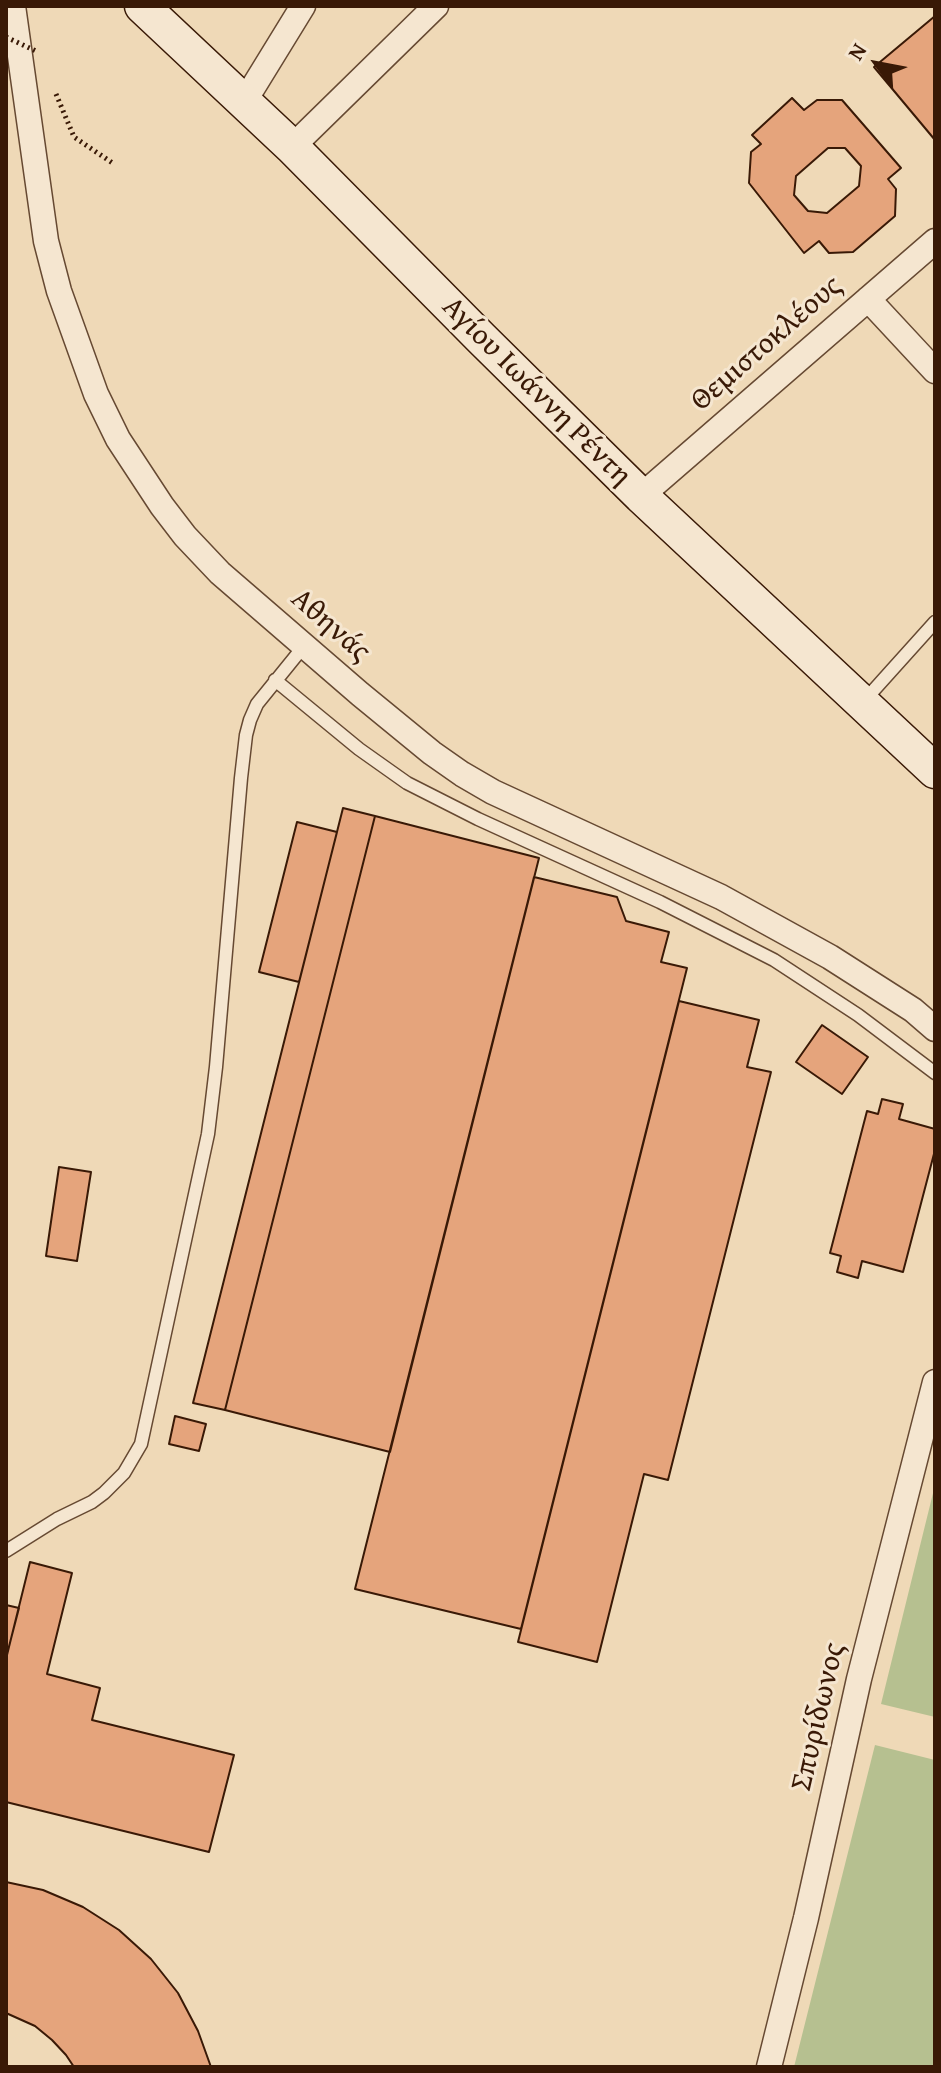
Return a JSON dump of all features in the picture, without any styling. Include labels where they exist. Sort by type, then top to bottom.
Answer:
[{"type":"street","name":"Αθηνάς","points":[[13,6],[46,241],[63,303],[96,394],[118,439],[185,536],[220,573],[304,646],[462,774],[493,792],[721,897],[830,957],[913,1010],[935,1029]]},
{"type":"street","name":"Αγίου Ιωάννη Ρέντη","points":[[142,6],[292,147],[641,496],[935,771]]},
{"type":"street","points":[[244,102],[303,6]]},
{"type":"street","points":[[292,147],[436,6]]},
{"type":"street","name":"Θεμιστοκλέους","points":[[641,496],[935,241]]},
{"type":"street","points":[[868,299],[935,371]]},
{"type":"street","name":"Σπυρίδωνος","points":[[769,2067],[859,1679],[935,1382]]},
{"type":"lane","points":[[862,703],[935,622]]},
{"type":"lane","points":[[6,1551],[104,1493],[124,1473],[141,1444],[208,1134],[246,735],[257,704],[304,646]]},
{"type":"lane","points":[[275,680],[359,749],[407,783],[660,902],[774,960],[848,1007],[935,1073]]},
{"type":"path","points":[[6,37],[38,52]]},
{"type":"path","points":[[74,137],[114,164]]},
{"type":"green space","points":[[935,1485],[935,1717],[881,1704]]},
{"type":"green space","points":[[875,1745],[935,1760],[935,2067],[794,2067]]},
{"type":"building","points":[[935,16],[935,140],[874,67]]},
{"type":"building","points":[[792,98],[804,110],[817,100],[842,100],[901,168],[888,179],[896,189],[895,216],[853,252],[829,253],[819,241],[804,253],[749,183],[751,152],[761,144],[752,135]],"holes":[[[828,148],[845,148],[861,166],[859,186],[827,213],[808,211],[794,195],[796,176]]]},
{"type":"building","points":[[343,808],[375,816],[225,1410],[193,1403]]},
{"type":"building","points":[[375,816],[539,858],[390,1452],[225,1410]]},
{"type":"building","points":[[297,822],[337,832],[299,982],[259,972]]},
{"type":"building","points":[[534,877],[617,897],[626,921],[669,932],[661,962],[687,968],[521,1629],[355,1589]]},
{"type":"building","points":[[679,1001],[759,1020],[747,1067],[771,1072],[668,1480],[644,1474],[597,1662],[518,1642]]},
{"type":"building","points":[[822,1025],[868,1057],[842,1094],[796,1062]]},
{"type":"building","points":[[882,1099],[903,1104],[899,1119],[935,1129],[935,1150],[903,1272],[862,1261],[858,1278],[837,1272],[841,1256],[830,1253],[867,1111],[878,1114]]},
{"type":"building","points":[[59,1167],[91,1172],[77,1261],[46,1256]]},
{"type":"building","points":[[175,1416],[206,1424],[199,1451],[169,1444]]},
{"type":"building","points":[[30,1562],[72,1573],[47,1674],[100,1688],[92,1720],[234,1755],[209,1852],[6,1802],[6,1659]]},
{"type":"building","points":[[6,1605],[19,1608],[6,1658]]},
{"type":"building","points":[[6,1882],[43,1890],[83,1907],[119,1930],[151,1959],[178,1993],[198,2031],[211,2067],[74,2067],[52,2040],[35,2026],[6,2013]]}]
